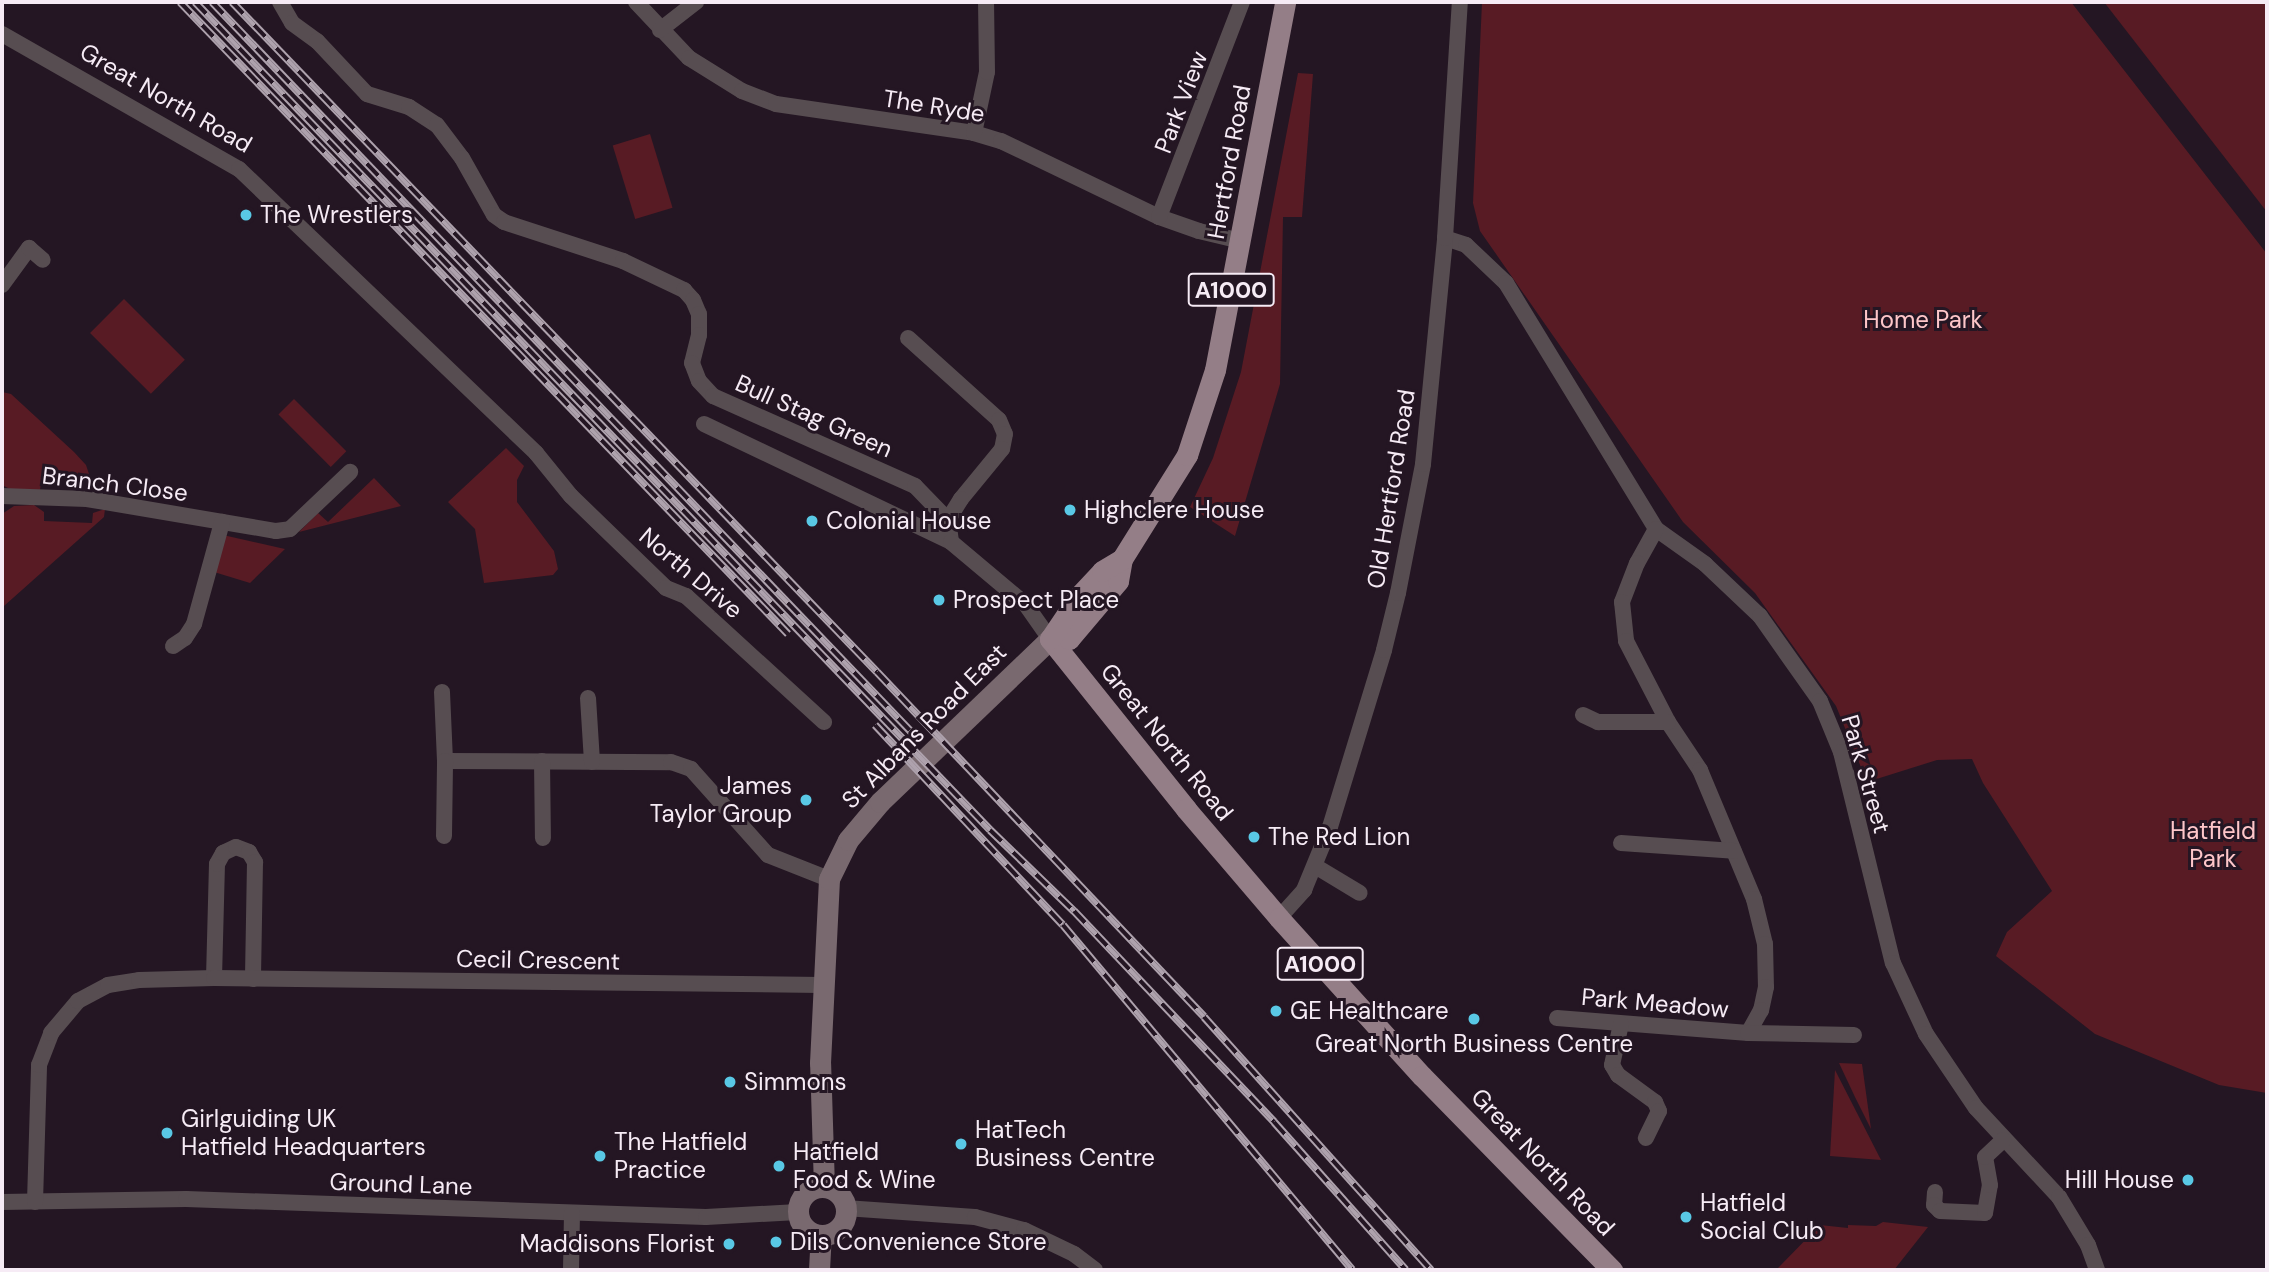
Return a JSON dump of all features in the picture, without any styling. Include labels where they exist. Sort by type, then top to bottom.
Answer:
[{"type":"main road","name":"Hertford Road","points":[[1050,639],[1069,639],[1118,581],[1122,559],[1187,455],[1215,370],[1285,2]]},
{"type":"main road","name":"St Albans Road East","points":[[824,1187],[820,1063],[829,879],[848,840],[880,802],[1050,639]]},
{"type":"main road","name":"Great North Road","points":[[1050,639],[1186,809],[1279,918],[1422,1076],[1612,1270]]},
{"type":"main road","points":[[824,1187],[836,1192],[845,1208],[845,1216],[836,1230],[821,1235],[804,1227],[798,1212],[802,1197],[816,1188],[824,1187]]},
{"type":"main road","points":[[819,1270],[821,1235]]},
{"type":"street","name":"Bull Stag Green","points":[[280,2],[292,23],[317,41],[367,94],[409,107],[436,125],[462,158],[494,215],[504,222],[623,261],[684,290],[693,300],[699,314],[699,335],[692,363],[699,381],[713,396],[915,486],[948,520]]},
{"type":"street","name":"The Ryde","points":[[636,2],[689,58],[720,79],[776,104],[974,134],[1001,141],[1159,217],[1199,231],[1241,241]]},
{"type":"street","points":[[660,30],[696,2]]},
{"type":"street","points":[[974,134],[987,72],[986,2]]},
{"type":"street","name":"Park View","points":[[1159,217],[1242,2]]},
{"type":"street","name":"Old Hertford Road","points":[[1279,918],[1304,890],[1315,866],[1384,650],[1398,593],[1423,464],[1445,238],[1460,2]]},
{"type":"street","name":"Great North Road","points":[[2,34],[239,169],[536,453]]},
{"type":"street","name":"Park Street","points":[[1445,238],[1466,244],[1506,283],[1656,529],[1705,564],[1760,616],[1820,701],[1841,752],[1893,963],[1926,1034],[1976,1108],[2059,1197],[2088,1245],[2097,1270]]},
{"type":"street","points":[[2,285],[29,248],[43,260]]},
{"type":"street","points":[[908,338],[999,420],[1005,434],[1002,449],[961,499],[948,520],[951,542]]},
{"type":"street","name":"Great North Road","points":[[704,424],[951,542],[1026,605],[1050,639]]},
{"type":"street","name":"North Drive","points":[[536,453],[571,496],[666,588],[686,596],[824,722]]},
{"type":"street","name":"Branch Close","points":[[2,496],[87,499],[276,531],[290,529],[349,472]]},
{"type":"street","points":[[173,646],[185,638],[194,624],[222,522]]},
{"type":"street","name":"Park Meadow","points":[[1656,529],[1637,563],[1622,601],[1626,641],[1668,722],[1700,770],[1754,900],[1767,964],[1766,987],[1761,1010],[1748,1033]]},
{"type":"street","points":[[442,692],[444,836]]},
{"type":"street","points":[[588,698],[592,762]]},
{"type":"street","points":[[1583,715],[1598,722],[1668,722]]},
{"type":"street","points":[[445,761],[671,762],[691,769],[768,855],[829,879]]},
{"type":"street","points":[[542,761],[543,838]]},
{"type":"street","points":[[1621,843],[1734,851]]},
{"type":"street","points":[[214,978],[217,864],[223,853],[236,846],[249,852],[255,862],[253,979]]},
{"type":"street","points":[[1315,866],[1360,893]]},
{"type":"street","name":"Cecil Crescent","points":[[35,1202],[39,1065],[51,1033],[78,1001],[108,985],[139,980],[214,978],[822,985]]},
{"type":"street","name":"Park Meadow","points":[[1557,1018],[1748,1033],[1854,1035]]},
{"type":"street","points":[[1621,1024],[1612,1065],[1618,1075],[1655,1102],[1659,1111],[1646,1138]]},
{"type":"street","points":[[1935,1192],[1934,1205],[1940,1211],[1985,1213],[1990,1185],[1985,1157],[2003,1140]]},
{"type":"street","name":"Ground Lane","points":[[2,1202],[186,1199],[706,1217],[798,1212]]},
{"type":"street","points":[[845,1208],[975,1217],[1024,1230],[1074,1254],[1095,1270]]},
{"type":"street","points":[[570,1270],[572,1213]]},
{"type":"green space","name":"Home Park","points":[[1482,2],[2071,2],[2267,254],[2267,1093],[2219,1085],[2095,1034],[1996,956],[2007,932],[2052,891],[1983,783],[1972,759],[1937,760],[1867,782],[1836,706],[1755,593],[1683,522],[1480,231],[1473,203]]},
{"type":"green space","points":[[2104,2],[2267,2],[2267,212]]},
{"type":"green space","points":[[1298,73],[1313,74],[1302,217],[1283,217],[1280,384],[1235,536],[1190,507],[1213,458],[1241,372]]},
{"type":"green space","points":[[650,134],[673,208],[635,219],[613,145]]},
{"type":"green space","points":[[124,299],[185,360],[151,394],[90,333]]},
{"type":"green space","points":[[2,392],[11,394],[74,452],[86,465],[90,477],[42,475],[40,490],[14,491],[2,485]]},
{"type":"green space","points":[[294,399],[346,451],[331,467],[278,415]]},
{"type":"green space","points":[[506,448],[524,466],[517,480],[517,502],[554,551],[558,569],[553,575],[484,583],[475,529],[448,502]]},
{"type":"green space","points":[[374,478],[401,506],[299,532],[318,513],[328,522]]},
{"type":"green space","points":[[34,505],[44,512],[44,521],[92,523],[93,513],[105,509],[104,517],[4,606],[2,514],[14,506]]},
{"type":"green space","points":[[223,535],[285,549],[250,583],[214,572]]},
{"type":"green space","points":[[1839,1063],[1862,1064],[1871,1129],[1855,1097]]},
{"type":"green space","points":[[1835,1070],[1881,1160],[1830,1156]]},
{"type":"green space","points":[[1883,1222],[1928,1227],[1894,1270],[1776,1270],[1820,1225],[1848,1228],[1848,1225],[1876,1226]]},
{"type":"railway","points":[[180,2],[788,634]]},
{"type":"railway","points":[[195,2],[990,830],[1074,911],[1274,1122],[1406,1270]]},
{"type":"railway","points":[[212,2],[921,742]]},
{"type":"railway","points":[[232,2],[877,672],[1204,1017],[1431,1270]]},
{"type":"railway","points":[[875,725],[1063,925],[1352,1270]]},
{"type":"place","name":"The Wrestlers","points":[[246,215]]},
{"type":"place","name":"Highclere House","points":[[1070,510]]},
{"type":"place","name":"Colonial House","points":[[812,521]]},
{"type":"place","name":"Prospect Place","points":[[939,600]]},
{"type":"place","name":"James Taylor Group","points":[[806,800]]},
{"type":"place","name":"The Red Lion","points":[[1254,837]]},
{"type":"place","name":"GE Healthcare","points":[[1276,1011]]},
{"type":"place","name":"Great North Business Centre","points":[[1474,1019]]},
{"type":"place","name":"Simmons","points":[[730,1082]]},
{"type":"place","name":"Girlguiding UK Hatfield Headquarters","points":[[167,1133]]},
{"type":"place","name":"HatTech Business Centre","points":[[961,1144]]},
{"type":"place","name":"The Hatfield Practice","points":[[600,1156]]},
{"type":"place","name":"Hatfield Food & Wine","points":[[779,1166]]},
{"type":"place","name":"Hill House","points":[[2188,1180]]},
{"type":"place","name":"Hatfield Social Club","points":[[1686,1217]]},
{"type":"place","name":"Dils Convenience Store","points":[[776,1242]]},
{"type":"place","name":"Maddisons Florist","points":[[729,1244]]},
{"type":"park label","name":"Hatfield Park","points":[[2213,845]]}]
